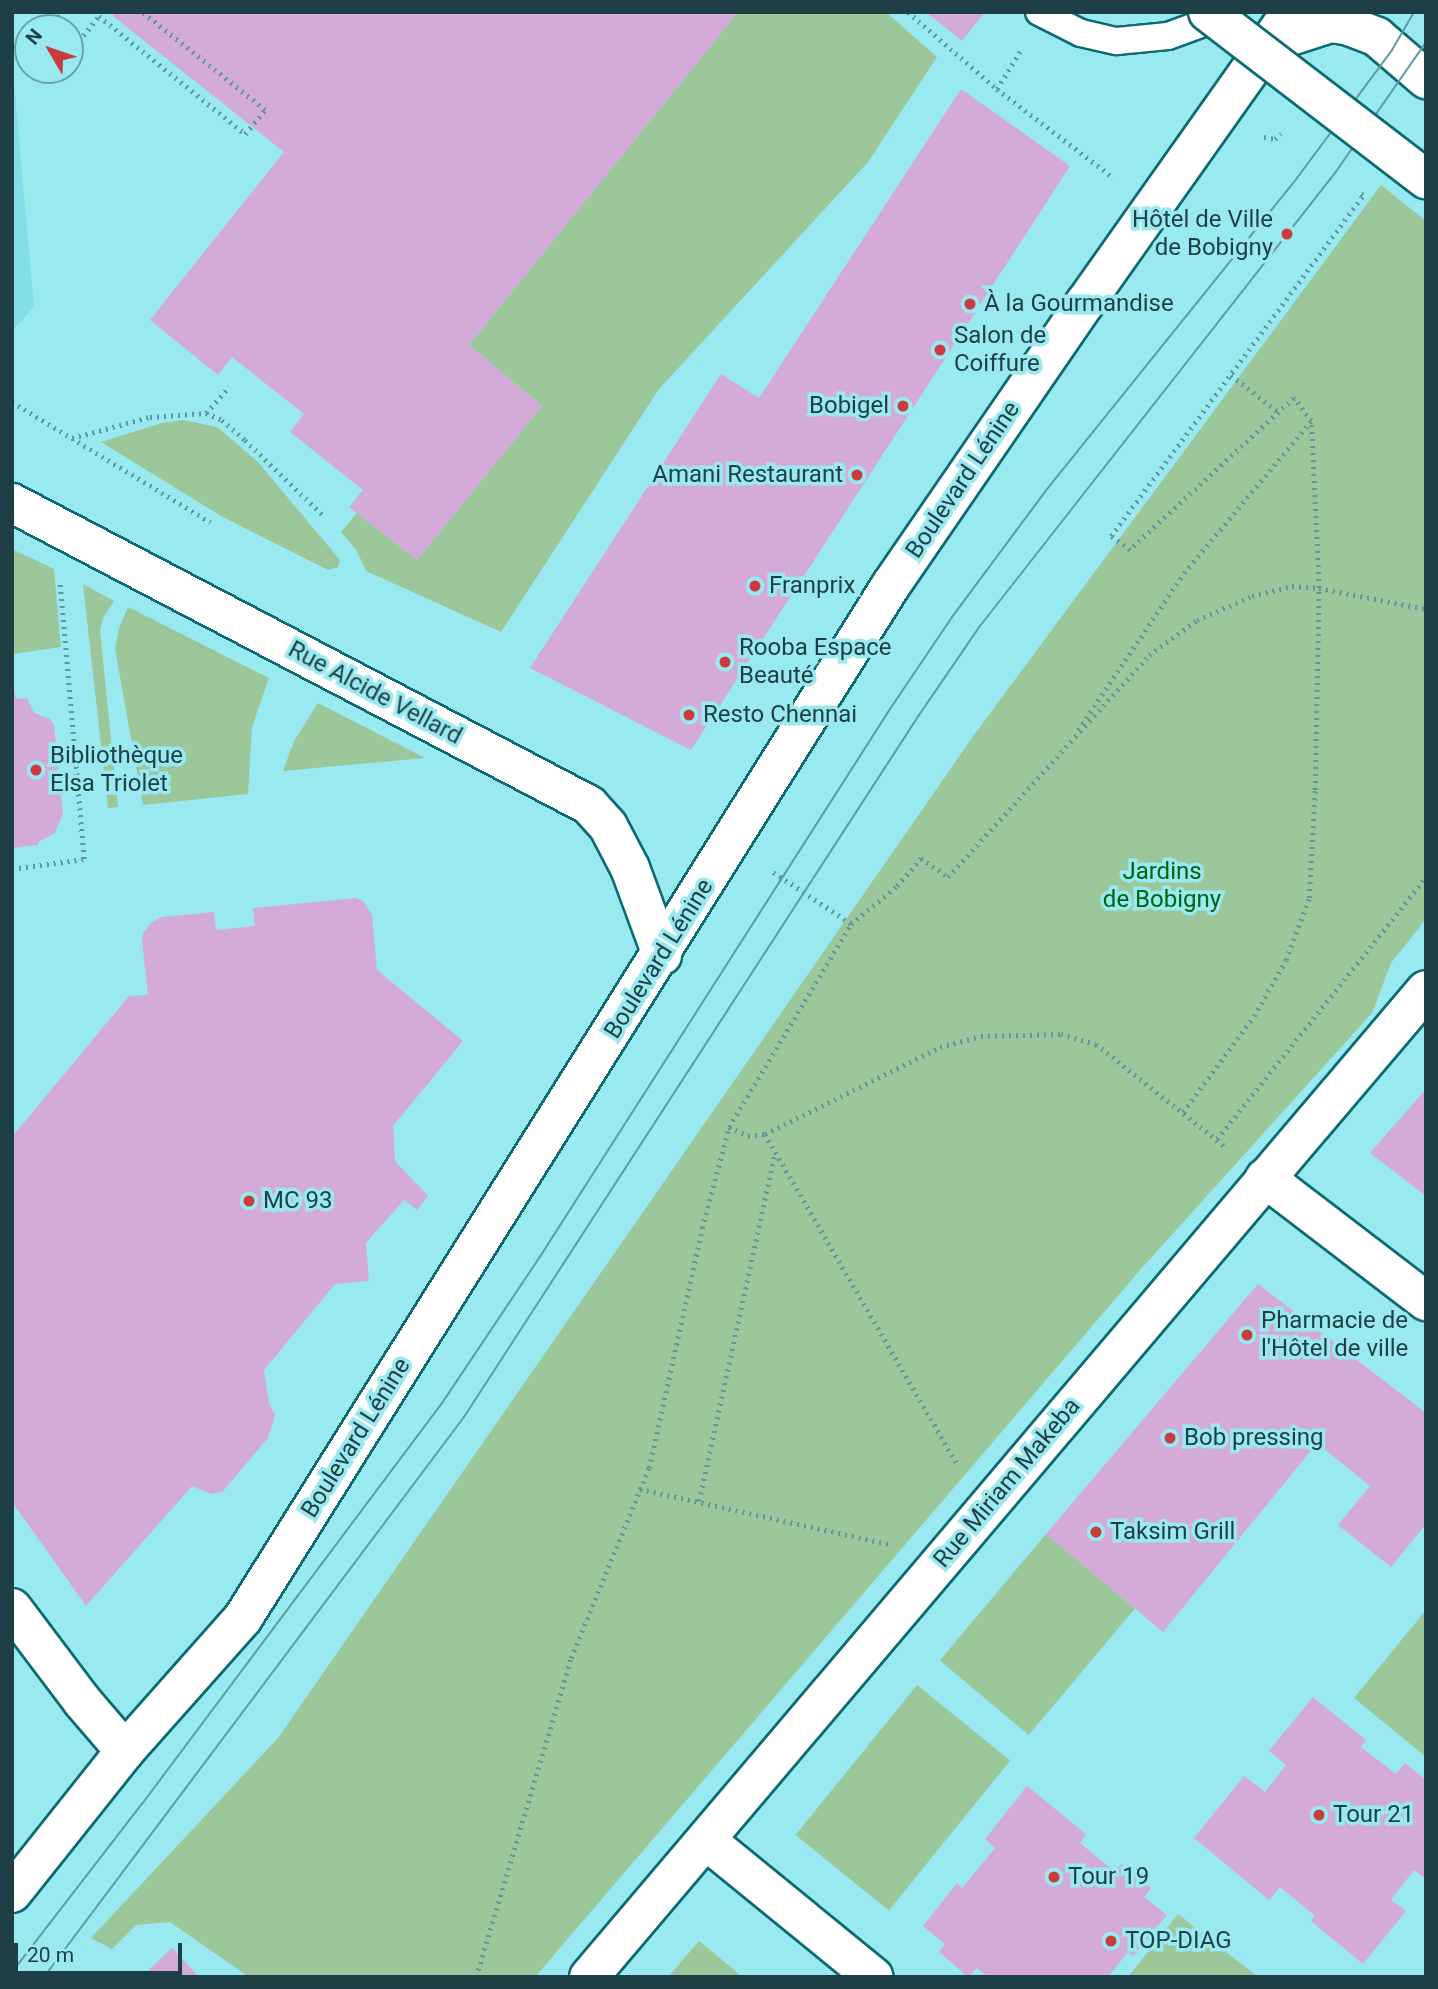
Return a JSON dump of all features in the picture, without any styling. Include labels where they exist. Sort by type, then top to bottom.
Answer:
[{"type":"street","name":"Boulevard Lénine","points":[[12,1893],[125,1751],[243,1618],[662,955],[891,585],[1291,12]]},
{"type":"street","points":[[1206,17],[1426,179]]},
{"type":"street","points":[[1269,43],[1331,23],[1349,26],[1377,37],[1426,79]]},
{"type":"street","name":"Rue Alcide Vellard","points":[[12,503],[589,805],[608,826],[630,868],[662,955]]},
{"type":"street","name":"Rue Miriam Makeba","points":[[589,1977],[1426,990]]},
{"type":"street","points":[[1265,1178],[1426,1301]]},
{"type":"street","points":[[12,1608],[82,1701],[125,1751]]},
{"type":"street","points":[[707,1841],[874,1977]]},
{"type":"lane","points":[[1039,12],[1081,33],[1117,41],[1168,36],[1206,17]]},
{"type":"path","points":[[84,35],[99,16],[246,134],[264,110],[142,12]]},
{"type":"path","points":[[908,12],[997,89],[1153,208]]},
{"type":"path","points":[[1280,129],[1288,135]]},
{"type":"path","points":[[1183,1112],[1254,1016],[1286,960],[1309,898],[1315,790],[1319,587],[1311,421],[1294,398],[1130,550],[1111,536],[1363,195],[1353,188]]},
{"type":"path","points":[[1231,376],[1278,412]]},
{"type":"path","points":[[206,412],[229,387]]},
{"type":"path","points":[[12,402],[210,522]]},
{"type":"path","points":[[72,438],[150,417],[206,412],[222,420],[237,433],[324,516]]},
{"type":"path","points":[[1069,744],[1184,573],[1311,421]]},
{"type":"path","points":[[12,869],[85,859],[59,568],[58,527]]},
{"type":"path","points":[[476,1977],[572,1658],[649,1468],[702,1228],[729,1127],[851,924],[897,886],[921,858],[948,877],[1149,655],[1197,620],[1252,596],[1293,586],[1319,587],[1426,609]]},
{"type":"path","points":[[760,865],[851,924]]},
{"type":"path","points":[[1217,1139],[1426,877]]},
{"type":"path","points":[[729,1127],[748,1136],[765,1134],[940,1047],[981,1036],[1061,1034],[1096,1044],[1265,1178]]},
{"type":"path","points":[[765,1134],[984,1510]]},
{"type":"path","points":[[699,1501],[775,1153]]},
{"type":"path","points":[[640,1489],[945,1557]]},
{"type":"shaded area","points":[[12,60],[34,307],[12,331]]},
{"type":"green space","points":[[738,12],[886,12],[937,57],[868,162],[659,389],[501,632],[366,571],[357,551],[341,532],[357,513],[417,560],[542,406],[469,345]]},
{"type":"green space","name":"Jardins de Bobigny","points":[[1381,185],[1426,221],[1426,919],[1391,963],[1372,1013],[1141,1269],[535,1977],[249,1977],[170,1922],[136,1925],[112,1949],[91,1938],[278,1738],[974,735]]},
{"type":"green space","points":[[183,420],[217,427],[258,462],[340,560],[338,567],[328,570],[221,516],[101,442],[162,423]]},
{"type":"green space","points":[[12,549],[54,569],[61,647],[13,654],[12,683]]},
{"type":"green space","points":[[83,584],[114,601],[103,618],[100,631],[118,807],[108,808]]},
{"type":"green space","points":[[128,607],[269,678],[252,727],[248,794],[143,805],[115,649],[119,628]]},
{"type":"green space","points":[[318,703],[425,758],[283,771],[294,741]]},
{"type":"green space","points":[[1046,1534],[1135,1609],[1029,1735],[940,1660]]},
{"type":"green space","points":[[1426,1610],[1426,1757],[1354,1698]]},
{"type":"green space","points":[[917,1685],[1010,1761],[889,1911],[796,1835]]},
{"type":"green space","points":[[1178,1914],[1258,1977],[1128,1977]]},
{"type":"green space","points":[[699,1941],[739,1974],[736,1977],[668,1977]]},
{"type":"building","points":[[116,12],[738,12],[469,345],[542,406],[417,560],[349,507],[363,490],[290,432],[304,414],[232,357],[218,375],[150,320],[284,152],[113,16]]},
{"type":"building","points":[[926,12],[985,12],[962,41]]},
{"type":"building","points":[[961,89],[1070,166],[691,750],[530,668],[721,374],[759,398]]},
{"type":"building","name":"Bibliothèque Elsa Triolet","points":[[12,679],[16,699],[27,698],[34,713],[50,719],[54,725],[63,814],[55,833],[38,842],[38,845],[12,848]]},
{"type":"building","name":"MC 93","points":[[356,898],[363,901],[372,915],[377,970],[463,1041],[393,1126],[395,1161],[428,1196],[417,1210],[404,1200],[366,1243],[369,1281],[335,1284],[264,1370],[269,1403],[275,1415],[268,1438],[223,1491],[211,1494],[192,1486],[86,1606],[12,1502],[12,1137],[129,996],[148,995],[142,940],[143,933],[152,922],[162,917],[214,912],[216,930],[255,926],[253,908]]},
{"type":"building","points":[[1426,1089],[1426,1196],[1370,1153]]},
{"type":"building","points":[[1258,1284],[1426,1413],[1426,1524],[1391,1567],[1338,1525],[1370,1486],[1317,1443],[1163,1632],[1046,1534]]},
{"type":"building","name":"Tour 21","points":[[1313,1697],[1366,1740],[1361,1747],[1396,1774],[1405,1763],[1426,1780],[1426,1879],[1414,1870],[1391,1900],[1406,1911],[1363,1964],[1311,1921],[1315,1916],[1280,1887],[1269,1900],[1194,1838],[1244,1776],[1265,1792],[1286,1765],[1269,1751]]},
{"type":"building","name":"Tour 19","points":[[1027,1786],[1086,1834],[1080,1843],[1114,1871],[1121,1864],[1151,1888],[1144,1897],[1167,1915],[1133,1956],[1128,1952],[1108,1977],[988,1977],[977,1968],[968,1977],[939,1952],[945,1944],[923,1926],[957,1883],[962,1888],[995,1848],[985,1839]]},
{"type":"building","points":[[172,1948],[199,1977],[141,1977]]},
{"type":"tram line","points":[[12,1972],[142,1804],[440,1406],[543,1252],[890,709],[952,617],[1047,489],[1297,178],[1392,50],[1414,12]]},
{"type":"tram line","points":[[44,1977],[464,1417],[919,715],[980,626],[1335,173],[1426,42]]},
{"type":"place","name":"Hôtel de Ville de Bobigny","points":[[1287,234]]},
{"type":"place","name":"À la Gourmandise","points":[[970,304]]},
{"type":"place","name":"Salon de Coiffure","points":[[940,350]]},
{"type":"place","name":"Bobigel","points":[[903,406]]},
{"type":"place","name":"Amani Restaurant","points":[[857,475]]},
{"type":"place","name":"Franprix","points":[[755,586]]},
{"type":"place","name":"Rooba Espace Beauté","points":[[725,662]]},
{"type":"place","name":"Resto Chennai","points":[[689,715]]},
{"type":"place","name":"Bibliothèque Elsa Triolet","points":[[36,770]]},
{"type":"place","name":"MC 93","points":[[249,1201]]},
{"type":"place","name":"Pharmacie de l'Hôtel de ville","points":[[1247,1335]]},
{"type":"place","name":"Bob pressing","points":[[1170,1438]]},
{"type":"place","name":"Taksim Grill","points":[[1096,1532]]},
{"type":"place","name":"Tour 21","points":[[1319,1815]]},
{"type":"place","name":"Tour 19","points":[[1054,1877]]},
{"type":"place","name":"TOP-DIAG","points":[[1111,1941]]}]
